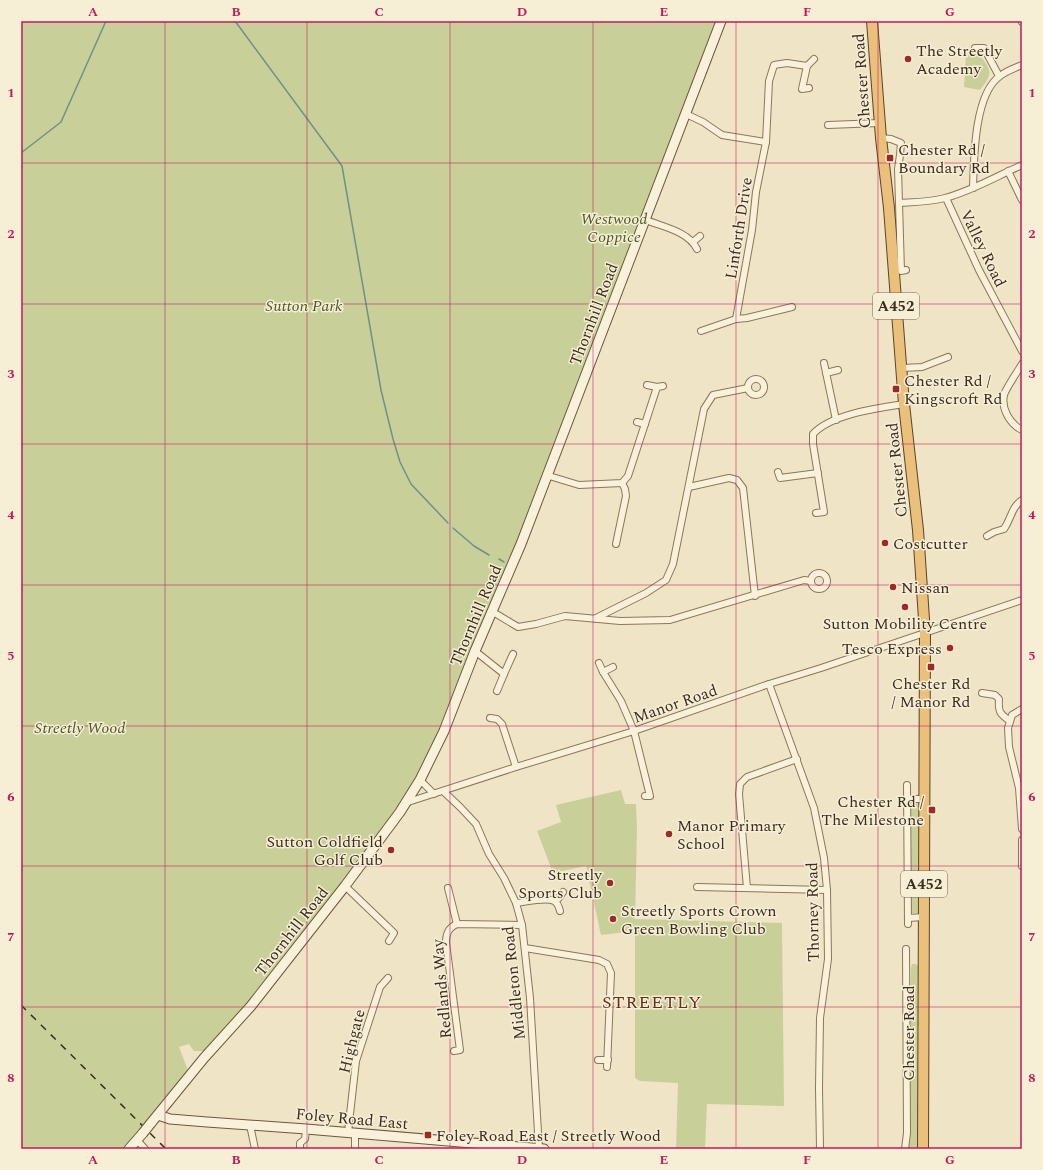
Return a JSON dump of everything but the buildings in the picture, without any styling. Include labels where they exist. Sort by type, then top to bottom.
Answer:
[{"type":"highway","name":"Chester Road","points":[[872,21],[881,138],[889,208],[904,404],[918,530],[925,634],[923,1149]]},
{"type":"main road","name":"Thornhill Road","points":[[129,1149],[204,1058],[251,1006],[345,886],[420,780],[444,731],[475,651],[521,544],[546,475],[646,220],[721,21]]},
{"type":"main road","name":"Foley Road East","points":[[158,1115],[170,1118],[544,1149]]},
{"type":"street","points":[[975,48],[984,48],[999,76]]},
{"type":"street","points":[[809,88],[802,89],[807,66],[814,59]]},
{"type":"street","name":"Linforth Drive","points":[[736,319],[752,230],[756,192],[766,142],[769,81],[774,65],[787,63],[807,66]]},
{"type":"street","points":[[973,188],[976,131],[980,112],[990,86],[999,76],[1022,65]]},
{"type":"street","points":[[686,114],[703,122],[722,135],[766,142]]},
{"type":"street","points":[[832,117],[831,125],[880,123]]},
{"type":"street","name":"Chester Road","points":[[881,138],[891,139],[901,143],[898,168],[901,271],[906,270]]},
{"type":"street","points":[[899,203],[924,202],[946,198],[973,188],[1022,165]]},
{"type":"street","points":[[1008,171],[1022,200]]},
{"type":"street","name":"Valley Road","points":[[946,198],[980,270],[1022,351]]},
{"type":"street","points":[[646,220],[685,236],[693,242],[696,249]]},
{"type":"street","points":[[693,242],[700,236]]},
{"type":"street","points":[[701,331],[708,326],[736,319],[747,318],[788,306]]},
{"type":"street","points":[[902,368],[922,367],[948,357]]},
{"type":"street","points":[[824,364],[836,420]]},
{"type":"street","points":[[1022,364],[1004,393],[1004,401],[1006,411],[1012,423],[1022,430]]},
{"type":"street","points":[[826,373],[838,370]]},
{"type":"street","points":[[546,475],[579,485],[622,483],[628,476],[645,424],[660,387],[647,385]]},
{"type":"street","points":[[596,618],[646,593],[666,580],[673,564],[704,409],[713,395],[748,388]]},
{"type":"street","points":[[816,513],[824,512],[813,434],[819,427],[869,409],[904,404]]},
{"type":"street","points":[[637,422],[645,424]]},
{"type":"street","points":[[626,459],[633,461]]},
{"type":"street","points":[[778,472],[780,478],[818,473]]},
{"type":"street","points":[[689,487],[729,478],[737,480],[743,488],[755,596]]},
{"type":"street","points":[[616,544],[616,525],[626,496],[626,489],[622,483]]},
{"type":"street","points":[[987,536],[1004,529],[1009,521],[1014,506],[1022,500]]},
{"type":"street","points":[[992,525],[994,532]]},
{"type":"street","points":[[493,612],[518,627],[565,616],[620,621],[670,620],[755,596],[804,580],[811,581]]},
{"type":"street","name":"Manor Road","points":[[405,803],[634,731],[769,684],[925,634],[1022,600]]},
{"type":"street","points":[[475,651],[504,674]]},
{"type":"street","points":[[497,692],[513,654]]},
{"type":"street","points":[[600,663],[603,672],[621,701],[634,731],[650,796],[645,796]]},
{"type":"street","points":[[603,672],[612,667]]},
{"type":"street","name":"Thorney Road","points":[[769,684],[814,808],[824,858],[828,890],[828,959],[820,1018],[820,1149]]},
{"type":"street","points":[[982,693],[994,695],[999,699],[998,707],[1001,715],[1010,721]]},
{"type":"street","points":[[1022,709],[1012,715],[1008,728],[1009,747],[1019,788],[1022,811],[1022,829]]},
{"type":"street","points":[[490,718],[497,719],[502,724],[516,767]]},
{"type":"street","points":[[747,888],[739,794],[740,784],[747,776],[797,759]]},
{"type":"street","points":[[420,780],[434,794]]},
{"type":"street","points":[[908,785],[908,921],[924,917]]},
{"type":"street","name":"Middleton Road","points":[[443,791],[476,824],[489,854],[504,878],[516,903],[522,925],[530,998],[539,1149]]},
{"type":"street","points":[[908,799],[925,798]]},
{"type":"street","points":[[1022,840],[1022,866]]},
{"type":"street","points":[[345,886],[394,933],[389,941]]},
{"type":"street","points":[[697,887],[828,890]]},
{"type":"street","points":[[448,888],[457,924]]},
{"type":"street","points":[[516,903],[554,900],[558,899],[563,892]]},
{"type":"street","points":[[554,900],[559,905],[560,911]]},
{"type":"street","name":"Redlands Way","points":[[460,1050],[446,936],[448,931],[452,926],[457,924],[522,925]]},
{"type":"street","points":[[525,948],[599,960],[607,964],[611,973],[607,1067]]},
{"type":"street","name":"Chester Road","points":[[905,1149],[907,1133],[910,960],[906,949]]},
{"type":"street","name":"Highgate","points":[[352,1132],[356,1061],[380,987],[388,978]]},
{"type":"street","points":[[383,983],[389,988]]},
{"type":"street","points":[[598,1060],[608,1060]]},
{"type":"street","points":[[250,1125],[255,1149]]},
{"type":"street","points":[[300,1149],[300,1143],[305,1139],[306,1129]]},
{"type":"street","points":[[352,1132],[355,1149]]},
{"type":"street","points":[[137,1140],[145,1149]]},
{"type":"green space","name":"Sutton Park","points":[[21,21],[715,21],[621,275],[545,471],[473,654],[426,762],[400,806],[367,854],[338,887],[245,1008],[207,1051],[194,1051],[189,1044],[179,1047],[189,1073],[124,1149],[21,1149]]},
{"type":"green space","points":[[975,51],[989,69],[989,76],[980,90],[964,87],[966,55]]},
{"type":"green space","points":[[621,790],[625,804],[636,804],[637,829],[635,919],[782,923],[784,1106],[707,1104],[705,1149],[676,1149],[678,1083],[640,1081],[635,1078],[635,931],[601,935],[586,866],[553,873],[537,831],[561,822],[556,805]]},
{"type":"green space","points":[[912,802],[920,804],[920,910],[918,913],[911,913],[910,807]]},
{"type":"green space","points":[[912,964],[916,964],[918,966],[919,1120],[917,1149],[908,1149]]},
{"type":"waterway","points":[[21,153],[61,122],[106,21]]},
{"type":"waterway","points":[[235,21],[342,166],[381,390],[393,439],[400,462],[411,484],[448,523]]},
{"type":"waterway","points":[[453,528],[474,546],[489,555]]},
{"type":"waterway","points":[[499,559],[504,562]]},
{"type":"railway","points":[[21,1005],[166,1149]]},
{"type":"place","name":"The Streetly Academy","points":[[908,59]]},
{"type":"place","name":"Chester Rd / Boundary Rd","points":[[890,158]]},
{"type":"place","name":"Chester Rd / Kingscroft Rd","points":[[896,389]]},
{"type":"place","name":"Costcutter","points":[[885,543]]},
{"type":"place","name":"Nissan","points":[[893,587]]},
{"type":"place","name":"Sutton Mobility Centre","points":[[905,607]]},
{"type":"place","name":"Tesco Express","points":[[950,648]]},
{"type":"place","name":"Chester Rd / Manor Rd","points":[[931,667]]},
{"type":"place","name":"Chester Rd / The Milestone","points":[[932,810]]},
{"type":"place","name":"Manor Primary School","points":[[669,834]]},
{"type":"place","name":"Sutton Coldfield Golf Club","points":[[391,850]]},
{"type":"place","name":"Streetly Sports Club","points":[[610,883]]},
{"type":"place","name":"Streetly Sports Crown Green Bowling Club","points":[[613,919]]},
{"type":"place","name":"Foley Road East / Streetly Wood","points":[[428,1135]]},
{"type":"district","name":"STREETLY","points":[[652,1002]]},
{"type":"park label","name":"Westwood Coppice","points":[[614,227]]},
{"type":"park label","name":"Streetly Wood","points":[[80,727]]}]
